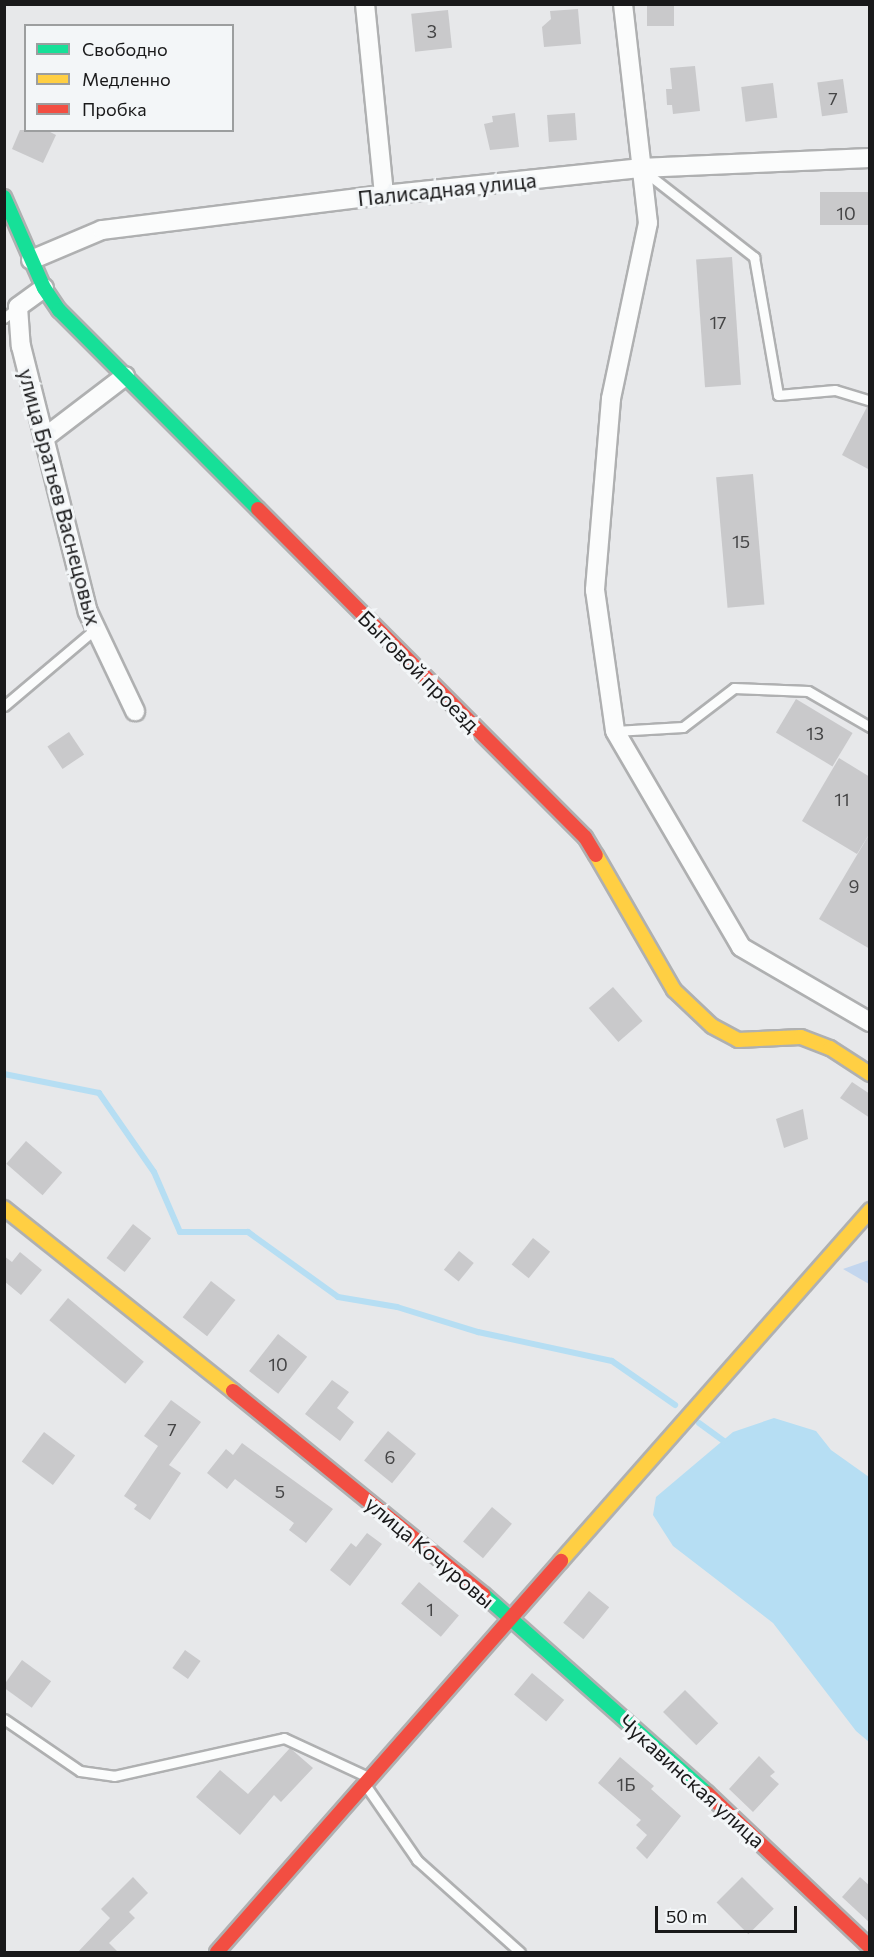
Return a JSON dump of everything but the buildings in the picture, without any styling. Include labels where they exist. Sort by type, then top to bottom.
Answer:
[{"type":"street","points":[[365,4],[384,195]]},
{"type":"street","points":[[623,4],[648,223],[611,399],[595,590],[615,731],[741,947],[870,1022]]},
{"type":"street","name":"Палисадная улица","points":[[31,260],[102,230],[384,195],[640,168],[870,158]]},
{"type":"street","name":"Бытовой проезд","points":[[4,197],[44,288],[59,310],[585,837],[674,990],[712,1026],[738,1040],[801,1037],[830,1048],[870,1074]]},
{"type":"street","name":"улица Братьев Васнецовых","points":[[44,288],[11,312],[94,630],[135,711]]},
{"type":"street","points":[[44,438],[125,376]]},
{"type":"street","name":"улица Кочуровы","points":[[4,1208],[450,1565],[509,1620],[217,1953]]},
{"type":"street","points":[[509,1620],[870,1210]]},
{"type":"street","name":"Чукавинская улица","points":[[509,1620],[669,1757],[870,1947]]},
{"type":"lane","points":[[640,168],[754,257],[777,395],[836,390],[870,401]]},
{"type":"lane","points":[[4,706],[94,630]]},
{"type":"lane","points":[[615,731],[682,727],[734,688],[808,691],[870,727]]},
{"type":"lane","points":[[4,1719],[80,1771],[114,1776],[284,1738],[368,1781],[417,1860],[520,1953]]},
{"type":"shaded area","points":[[869,1260],[869,1284],[843,1269]]},
{"type":"shaded area","points":[[774,1418],[816,1431],[831,1450],[869,1477],[869,1742],[856,1731],[773,1623],[673,1546],[653,1515],[656,1497],[733,1432]]},
{"type":"waterway","points":[[4,1074],[99,1093],[154,1172],[180,1232],[248,1232],[338,1297],[397,1307],[478,1332],[612,1361],[675,1405]]},
{"type":"waterway","points":[[699,1423],[724,1441]]},
{"type":"traffic: fast","points":[[4,197],[44,288],[59,310],[258,509]]},
{"type":"traffic: fast","points":[[484,1595],[707,1793]]},
{"type":"traffic: slow","points":[[596,855],[674,990],[712,1026],[738,1040],[801,1037],[830,1048],[870,1074]]},
{"type":"traffic: slow","points":[[4,1208],[233,1391]]},
{"type":"traffic: slow","points":[[561,1561],[870,1210]]},
{"type":"traffic: jam","points":[[258,509],[585,837],[596,855]]},
{"type":"traffic: jam","points":[[233,1391],[484,1595]]},
{"type":"traffic: jam","points":[[217,1952],[561,1561]]},
{"type":"traffic: jam","points":[[707,1793],[870,1947]]}]
